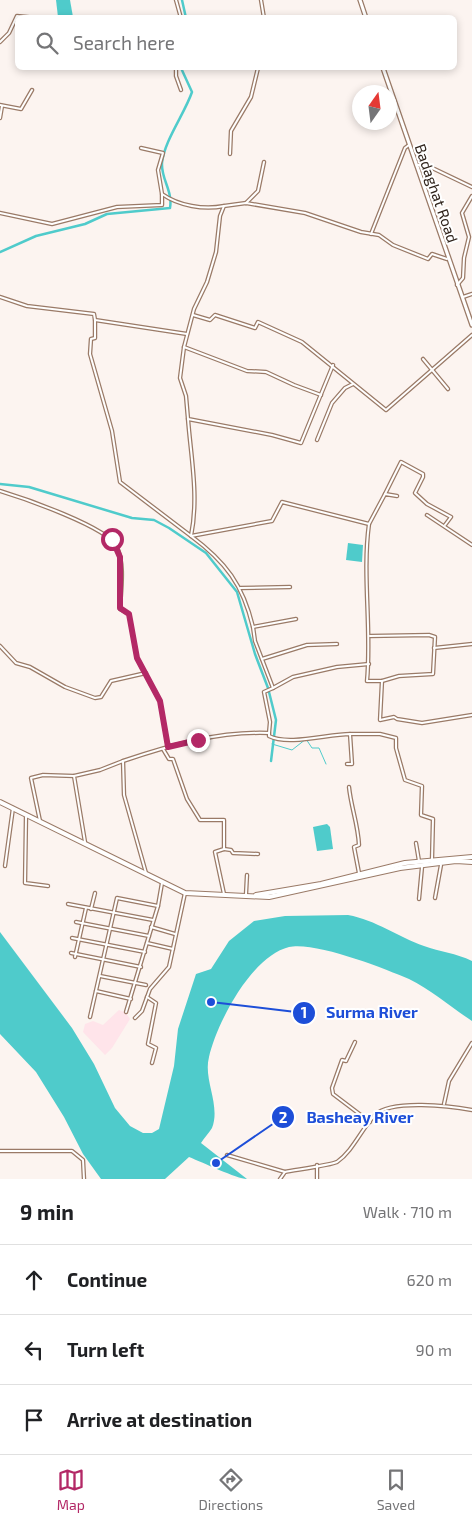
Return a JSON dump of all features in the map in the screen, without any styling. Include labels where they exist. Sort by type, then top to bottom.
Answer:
[{"type":"main road","points":[[360,0],[365,15]]},
{"type":"main road","name":"Badaghat Road","points":[[384,70],[456,285],[472,325]]},
{"type":"main road","points":[[0,802],[185,892],[248,897],[270,895],[432,859],[472,856]]},
{"type":"main road","points":[[292,891],[359,873],[420,863],[472,862]]},
{"type":"street","points":[[176,0],[181,15]]},
{"type":"street","points":[[260,0],[263,15]]},
{"type":"street","points":[[0,42],[9,33],[15,20]]},
{"type":"street","points":[[176,70],[181,90]]},
{"type":"street","points":[[230,154],[231,131],[251,97],[258,70]]},
{"type":"street","points":[[0,118],[1,106],[21,109],[32,90]]},
{"type":"street","points":[[371,234],[405,148],[409,145]]},
{"type":"street","points":[[0,213],[52,224],[117,208],[162,205],[158,170],[163,153],[141,148]]},
{"type":"street","points":[[246,203],[258,191],[264,162]]},
{"type":"street","points":[[415,165],[426,165],[472,187]]},
{"type":"street","points":[[162,194],[173,200],[200,208],[246,203],[305,213],[371,234],[380,235],[393,245],[428,260],[432,254],[447,259]]},
{"type":"street","points":[[456,285],[463,278],[464,258],[469,237],[462,213],[472,196]]},
{"type":"street","points":[[191,536],[194,522],[193,482],[195,470],[186,396],[180,378],[184,347],[192,314],[207,282],[216,252],[220,216],[224,206]]},
{"type":"street","points":[[461,297],[472,294]]},
{"type":"street","points":[[0,297],[27,306],[94,314],[95,338],[91,339],[90,354],[112,431],[120,482],[210,550],[237,581],[273,688]]},
{"type":"street","points":[[192,314],[210,320],[215,315],[255,328],[258,322],[262,323],[302,342],[333,365],[353,384],[386,410],[472,335]]},
{"type":"street","points":[[94,320],[187,334]]},
{"type":"street","points":[[184,347],[247,371],[266,372],[321,395]]},
{"type":"street","points":[[423,359],[448,389]]},
{"type":"street","points":[[188,419],[272,435],[301,444],[333,365]]},
{"type":"street","points":[[317,440],[332,403],[345,388],[353,384]]},
{"type":"street","points":[[370,636],[433,636],[432,674],[400,676],[382,681],[367,682],[370,636],[366,546],[369,524],[401,462],[423,474],[423,478],[415,493],[427,504],[451,517],[446,526]]},
{"type":"street","points":[[0,491],[20,496],[77,520],[112,539],[120,557],[120,608],[129,614],[137,658],[160,701],[168,747]]},
{"type":"street","points":[[385,494],[397,496]]},
{"type":"street","points":[[191,536],[272,521],[282,502],[369,524]]},
{"type":"street","points":[[427,515],[472,545]]},
{"type":"street","points":[[240,588],[290,587]]},
{"type":"street","points":[[253,627],[296,619]]},
{"type":"street","points":[[262,658],[307,645],[337,644]]},
{"type":"street","points":[[434,648],[472,644]]},
{"type":"street","points":[[0,646],[16,663],[30,667],[65,687],[95,698],[101,697],[110,681],[146,674]]},
{"type":"street","points":[[269,735],[270,722],[264,691],[293,676],[337,667],[369,664]]},
{"type":"street","points":[[382,681],[381,720],[394,716],[397,719],[422,723],[472,716]]},
{"type":"street","points":[[40,821],[31,778],[42,775],[74,776],[100,770],[168,747],[234,734],[269,735],[276,740],[350,734],[380,734],[396,738],[396,748],[405,780],[422,786],[421,815],[433,819],[432,859]]},
{"type":"street","points":[[347,764],[352,764],[350,734]]},
{"type":"street","points":[[163,749],[169,759],[173,759],[187,799],[200,820],[224,820],[224,849]]},
{"type":"street","points":[[123,761],[124,795],[146,873]]},
{"type":"street","points":[[74,776],[85,842]]},
{"type":"street","points":[[349,787],[351,803],[358,825],[359,845],[354,847],[359,873]]},
{"type":"street","points":[[5,866],[13,808]]},
{"type":"street","points":[[25,814],[25,883],[48,886]]},
{"type":"street","points":[[416,843],[420,863],[419,899]]},
{"type":"street","points":[[224,896],[215,852],[224,849],[233,852],[258,854]]},
{"type":"street","points":[[435,898],[442,862]]},
{"type":"street","points":[[247,875],[248,897]]},
{"type":"street","points":[[126,1012],[141,968],[163,880]]},
{"type":"street","points":[[135,1018],[142,1011],[147,997],[159,978],[169,967],[185,892]]},
{"type":"street","points":[[91,908],[95,893]]},
{"type":"street","points":[[90,1017],[117,898],[158,906]]},
{"type":"street","points":[[68,904],[153,920]]},
{"type":"street","points":[[75,956],[86,908]]},
{"type":"street","points":[[76,922],[149,936]]},
{"type":"street","points":[[151,927],[176,934]]},
{"type":"street","points":[[72,938],[145,952]]},
{"type":"street","points":[[147,943],[173,949]]},
{"type":"street","points":[[71,953],[75,956],[141,968]]},
{"type":"street","points":[[100,976],[146,985]]},
{"type":"street","points":[[96,991],[131,999]]},
{"type":"street","points":[[147,997],[156,1003],[148,1044],[156,1048],[152,1063]]},
{"type":"street","points":[[355,1042],[346,1061],[342,1060],[332,1088],[333,1094],[370,1122]]},
{"type":"street","points":[[444,1104],[449,1081],[472,1043]]},
{"type":"street","points":[[227,1155],[284,1172],[318,1165],[329,1165],[338,1160],[370,1122],[385,1108],[404,1105],[426,1106],[444,1104],[472,1110]]},
{"type":"street","points":[[0,1151],[72,1151],[83,1160],[84,1179]]},
{"type":"street","points":[[317,1179],[318,1165]]},
{"type":"street","points":[[280,1179],[284,1172]]},
{"type":"shaded area","points":[[119,1010],[126,1013],[130,1019],[112,1048],[105,1055],[83,1032],[85,1024],[93,1021],[103,1025]]},
{"type":"water","points":[[56,0],[70,0],[73,15],[58,15]]},
{"type":"water","points":[[348,543],[363,545],[362,562],[346,560]]},
{"type":"water","points":[[327,824],[330,827],[333,849],[317,851],[313,827]]},
{"type":"water","points":[[348,915],[368,921],[424,946],[472,961],[472,1021],[417,983],[367,962],[315,948],[300,946],[289,947],[275,953],[262,963],[238,992],[220,1026],[209,1057],[208,1075],[214,1119],[212,1128],[201,1143],[247,1179],[189,1157],[165,1179],[101,1179],[83,1154],[64,1117],[36,1072],[0,1034],[0,932],[72,1028],[94,1064],[115,1108],[130,1126],[143,1133],[152,1133],[159,1129],[174,1066],[178,1029],[196,974],[211,969],[229,941],[254,921],[285,916]]},
{"type":"waterway","points":[[182,0],[185,15]]},
{"type":"waterway","points":[[0,252],[36,236],[85,224],[107,214],[170,208],[170,196],[163,174],[162,163],[171,136],[192,92],[182,70]]},
{"type":"waterway","points":[[0,484],[29,487],[132,518],[154,520],[206,553],[237,592],[255,654],[268,688],[276,720],[271,761]]},
{"type":"waterway","points":[[272,744],[292,750],[306,739],[312,748],[319,748],[326,764]]},
{"type":"place","name":"Surma River","points":[[211,1002]]},
{"type":"place","name":"Basheay River","points":[[216,1163]]},
{"type":"route","points":[[112,539],[120,557],[120,608],[129,614],[137,658],[160,701],[168,747],[198,740]]}]
